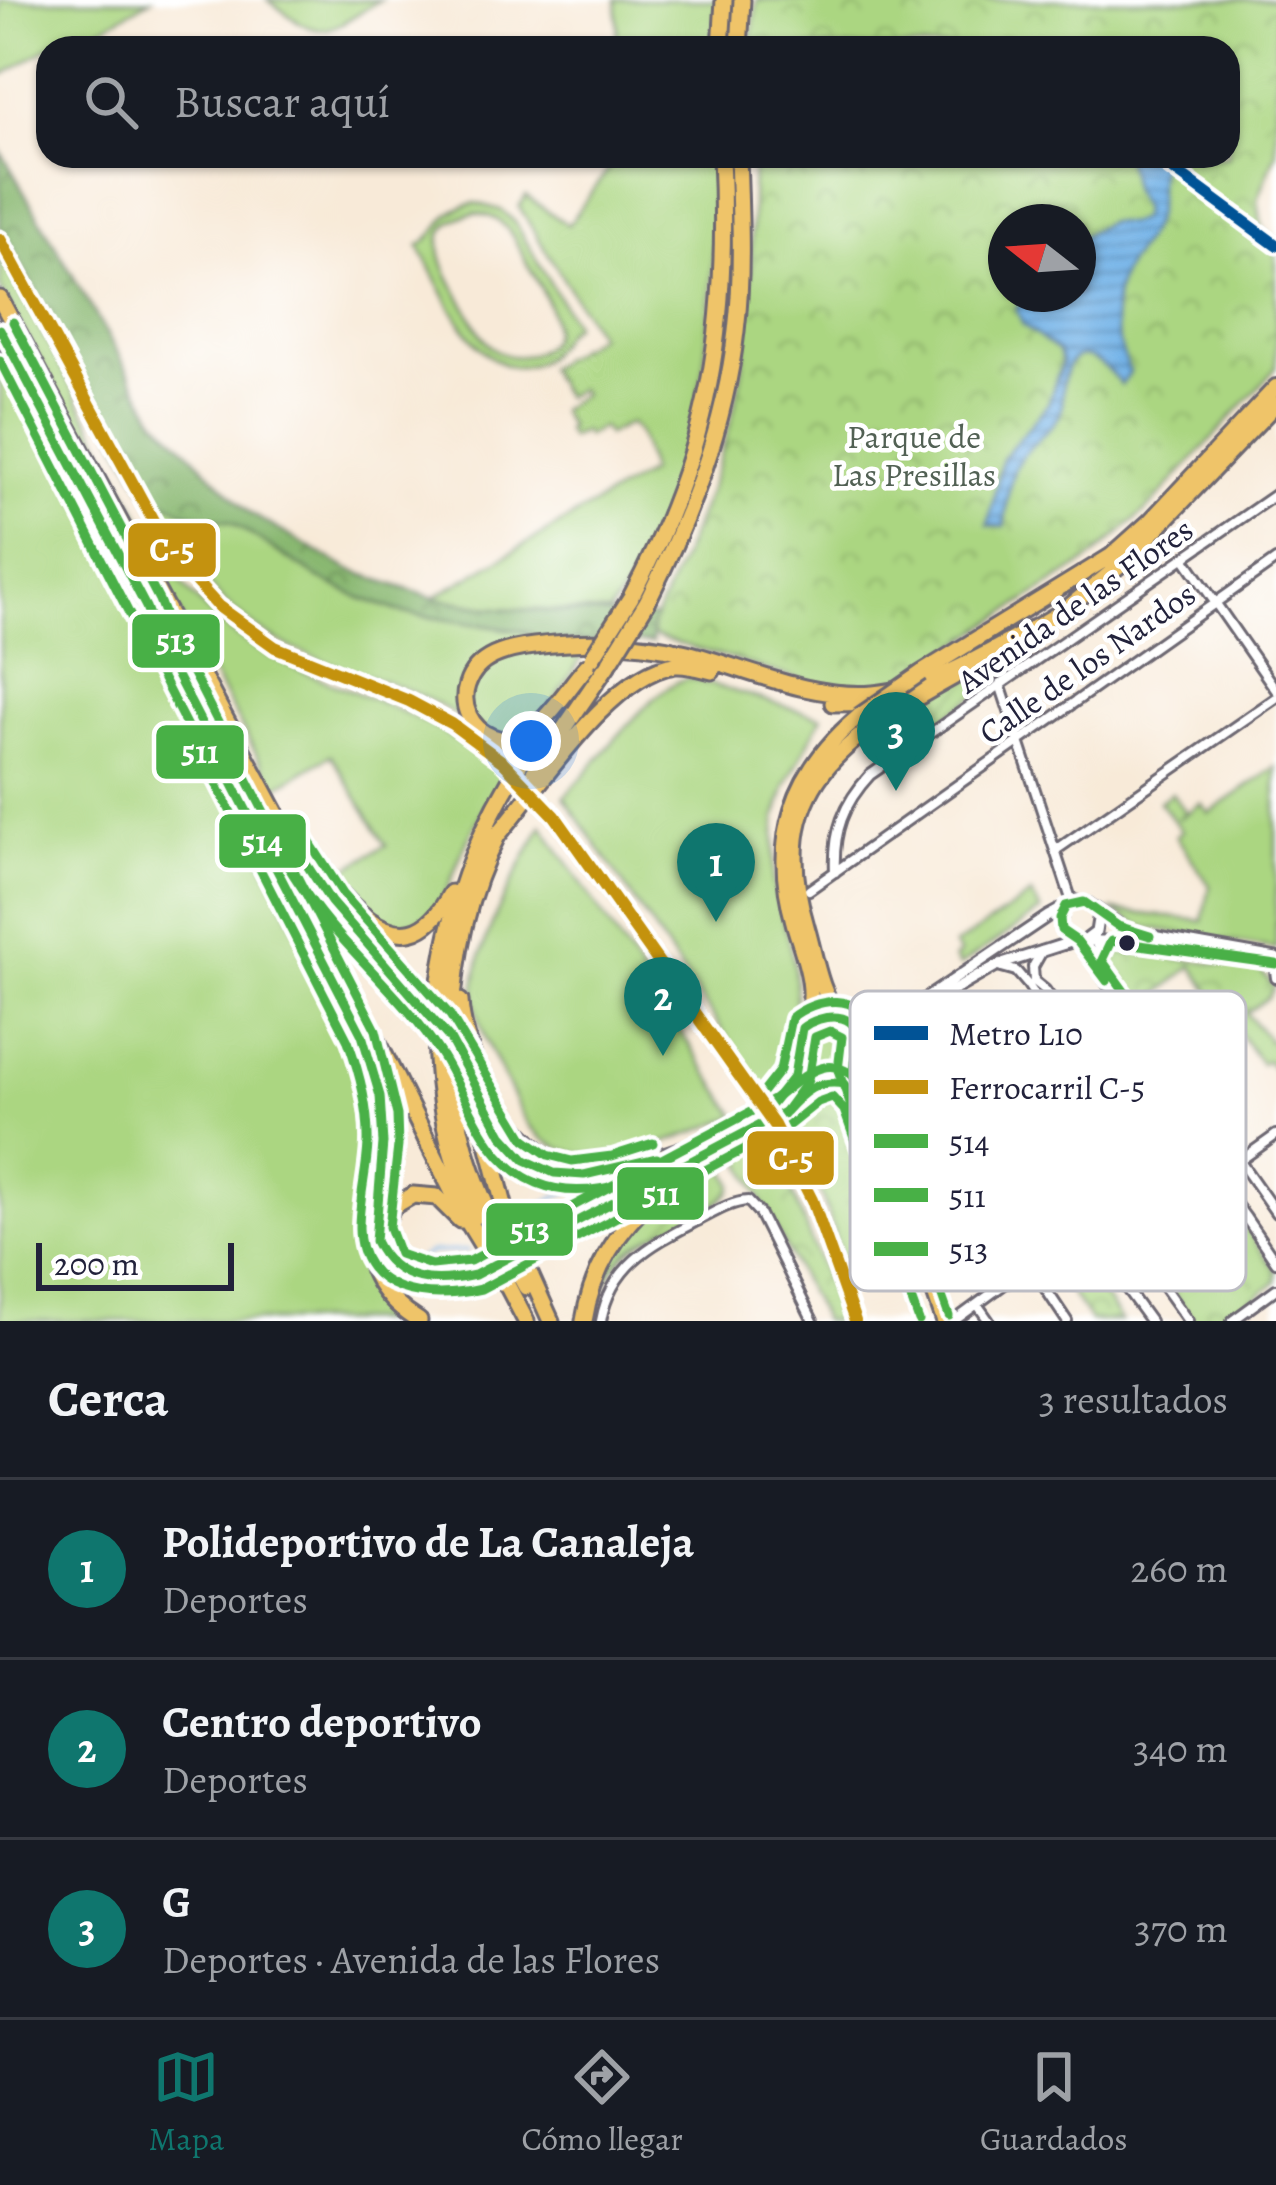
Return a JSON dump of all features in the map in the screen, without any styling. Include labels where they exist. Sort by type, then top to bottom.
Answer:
[{"type":"highway","points":[[722,36],[724,0]]},
{"type":"highway","points":[[740,36],[743,0]]},
{"type":"highway","points":[[546,739],[611,660],[685,482],[720,329],[722,168]]},
{"type":"highway","points":[[738,168],[736,332],[714,444],[682,532],[639,600],[589,662],[542,721],[511,740],[487,735],[467,712],[465,691],[475,670],[513,649],[573,642],[640,645],[683,652],[809,690],[869,694],[947,673],[1032,629]]},
{"type":"highway","points":[[0,299],[306,869],[347,922],[430,1010],[493,1120],[527,1162],[554,1173],[615,1171],[674,1153],[750,1117]]},
{"type":"highway","points":[[0,329],[349,983],[478,1241],[526,1321]]},
{"type":"highway","points":[[806,1023],[812,987],[784,885],[784,838],[794,802],[828,746],[859,716],[921,673],[1121,548],[1276,387]]},
{"type":"highway","points":[[844,1019],[828,998],[795,884],[800,818],[822,772],[846,746],[1099,585],[1276,404]]},
{"type":"highway","points":[[146,608],[362,1035],[380,1096],[383,1143],[375,1241],[379,1252],[404,1275],[433,1282],[475,1275],[531,1246],[750,1117],[786,1091],[801,1056]]},
{"type":"highway","points":[[255,774],[340,896],[365,919],[391,930],[417,928],[439,913],[589,662]]},
{"type":"highway","points":[[548,1321],[511,1232],[479,1109],[437,1005],[452,911],[487,831],[605,707],[638,682],[677,665],[842,704],[892,702],[931,690]]},
{"type":"highway","points":[[487,831],[459,945],[437,1081],[450,1150],[507,1286]]},
{"type":"highway","points":[[459,945],[466,1039],[514,1125],[538,1153],[556,1163],[615,1171]]},
{"type":"highway","points":[[362,1035],[373,1106],[365,1248],[373,1274],[391,1301],[419,1321]]},
{"type":"highway","points":[[454,1055],[460,1138],[478,1194],[548,1321]]},
{"type":"highway","points":[[584,1321],[601,1263],[636,1214],[685,1173],[756,1132],[803,1084],[831,1072]]},
{"type":"highway","points":[[608,1202],[774,1116]]},
{"type":"highway","points":[[379,1185],[386,1192],[437,1197],[478,1241]]},
{"type":"highway","points":[[392,1264],[385,1246],[386,1216],[413,1195]]},
{"type":"main road","points":[[850,1028],[844,1019],[818,1015],[806,1023],[799,1040],[801,1056],[811,1067],[850,1084]]},
{"type":"main road","points":[[831,1072],[850,1059]]},
{"type":"main road","points":[[774,1116],[786,1111],[812,1085],[830,1081],[850,1092]]},
{"type":"main road","points":[[928,1291],[939,1321]]},
{"type":"street","name":"Avenida de las Flores","points":[[835,872],[835,836],[851,795],[870,775],[1276,494]]},
{"type":"street","points":[[1056,850],[1276,694],[1185,559]]},
{"type":"street","name":"Calle de los Nardos","points":[[808,890],[1276,560]]},
{"type":"street","points":[[1000,684],[1056,850],[1068,905],[1060,926],[1085,939],[1125,991]]},
{"type":"street","points":[[937,991],[1068,905],[1088,903],[1130,932],[1275,961]]},
{"type":"street","points":[[1085,939],[1099,914]]},
{"type":"street","points":[[1085,939],[1114,991]]},
{"type":"street","points":[[953,991],[996,966],[1085,939],[1275,961]]},
{"type":"street","points":[[1102,960],[1111,941]]},
{"type":"street","points":[[1036,991],[1032,974],[1042,951]]},
{"type":"street","points":[[1275,961],[1276,978]]},
{"type":"street","points":[[996,966],[1016,971],[1036,991]]},
{"type":"street","points":[[844,1019],[850,1020]]},
{"type":"street","points":[[1246,1156],[1274,1140]]},
{"type":"street","points":[[1246,1169],[1276,1213]]},
{"type":"street","points":[[601,1321],[609,1292],[643,1250],[731,1204],[748,1201],[813,1321]]},
{"type":"street","points":[[1246,1219],[1276,1262]]},
{"type":"street","points":[[1232,1321],[1276,1289]]},
{"type":"street","points":[[954,1321],[996,1291]]},
{"type":"street","points":[[1047,1291],[1067,1321]]},
{"type":"street","points":[[1128,1291],[1150,1321]]},
{"type":"street","points":[[1166,1291],[1188,1321]]},
{"type":"street","points":[[977,1304],[989,1321]]},
{"type":"green space","points":[[0,0],[150,0],[87,36],[36,36],[36,55],[0,77]]},
{"type":"green space","points":[[268,0],[380,0],[324,30],[313,29]]},
{"type":"green space","points":[[616,0],[717,0],[714,36],[617,36]]},
{"type":"green space","name":"Parque de Las Presillas","points":[[757,0],[1276,0],[1276,152],[1258,199],[1262,229],[1276,239],[1276,368],[1150,507],[1088,561],[889,688],[839,691],[652,636],[652,625],[724,446],[742,372],[749,311],[753,168],[1240,168],[1240,36],[752,36]]},
{"type":"green space","points":[[0,150],[154,416],[251,514],[350,570],[433,598],[491,608],[657,617],[652,643],[539,640],[521,631],[404,613],[322,580],[231,522],[185,512],[145,491],[0,227]]},
{"type":"green space","points":[[609,168],[713,168],[708,335],[685,453],[666,509],[641,563],[609,613],[491,608],[433,598],[650,472],[639,434],[630,423],[607,435],[602,427],[570,438],[565,430],[569,427],[559,410],[583,394],[579,389],[564,397],[547,368],[598,335],[519,207],[526,196],[568,225]]},
{"type":"green space","points":[[476,203],[501,210],[515,222],[574,324],[543,359],[522,367],[502,363],[484,351],[439,286],[419,246],[448,215]],"holes":[[[475,213],[495,219],[509,231],[540,285],[553,327],[542,349],[513,356],[496,350],[478,329],[445,267],[440,240],[445,228]]]},
{"type":"green space","points":[[0,255],[161,553],[190,593],[252,646],[436,728],[504,775],[470,834],[441,902],[420,920],[386,924],[328,875],[293,826],[346,869],[386,845],[331,755],[275,788],[0,287]]},
{"type":"green space","points":[[0,347],[230,791],[361,1076],[363,1261],[381,1299],[406,1321],[0,1321]]},
{"type":"green space","points":[[145,491],[185,512],[231,522],[322,580],[404,613],[521,631],[539,640],[593,641],[512,765],[466,723],[431,701],[294,649],[247,621],[188,562]]},
{"type":"green space","points":[[995,658],[1003,677],[929,728],[914,704]]},
{"type":"green space","points":[[689,678],[822,717],[786,785],[776,818],[773,881],[794,963],[796,998],[789,1070],[766,1095],[564,797],[642,710],[675,683]]},
{"type":"green space","points":[[1276,767],[1276,949],[1143,927],[1111,910],[1203,921],[1210,886],[1176,836],[1182,831],[1159,802],[1172,793],[1186,812],[1178,819],[1201,803],[1209,813]]},
{"type":"green space","points":[[542,825],[737,1116],[659,1144],[604,1155],[553,1145],[527,1123],[484,1034],[475,985],[493,923]]},
{"type":"green space","points":[[1031,895],[1041,911],[960,966],[954,959],[960,954],[954,946]]},
{"type":"green space","points":[[1110,949],[1261,970],[1274,987],[1269,997],[1246,1013],[1246,991],[1210,991],[1192,966],[1162,991],[1132,991],[1106,957]]},
{"type":"green space","points":[[1246,1013],[1276,1049],[1276,1073],[1267,1060],[1261,1064],[1246,1043]]},
{"type":"green space","points":[[828,1019],[845,1026],[850,1052],[845,1060],[828,1067],[811,1060],[804,1043],[811,1026]]},
{"type":"green space","points":[[836,1086],[844,1092],[850,1108],[850,1278],[808,1160],[798,1158],[803,1152],[784,1119]]},
{"type":"green space","points":[[761,1135],[781,1165],[790,1165],[784,1171],[842,1321],[823,1321],[743,1164],[745,1148]]},
{"type":"green space","points":[[705,1165],[727,1172],[731,1191],[707,1210],[649,1237],[624,1256],[590,1321],[605,1271],[631,1231]]},
{"type":"green space","points":[[1246,1228],[1276,1271],[1276,1282],[1222,1321],[1193,1321],[1172,1291],[1246,1291]]},
{"type":"green space","points":[[1070,1291],[1101,1291],[1121,1321],[1090,1321]]},
{"type":"water","points":[[1128,168],[1160,168],[1154,220],[1121,276],[1114,303],[1119,344],[1130,372],[1121,385],[1089,357],[1073,360],[1063,383],[1060,415],[1015,469],[1004,527],[988,525],[1002,459],[1048,404],[1062,362],[1058,351],[1023,325],[1018,312],[1096,312],[1096,228],[1107,222],[1128,224],[1140,219],[1142,209]]},
{"type":"waterway","points":[[519,1217],[586,1182]]},
{"type":"waterway","points":[[419,1259],[431,1252],[468,1251]]},
{"type":"waterway","points":[[382,1321],[387,1317]]},
{"type":"metro line","name":"L10","points":[[1171,168],[1276,245]]},
{"type":"rail line","name":"C-5","points":[[0,239],[155,524],[187,572],[218,606],[275,647],[409,701],[452,724],[503,762],[555,816],[774,1125],[812,1200],[855,1321]]},
{"type":"transit line","name":"513","points":[[13,322],[376,1030],[397,1115],[389,1227],[399,1254],[431,1265],[470,1261],[773,1100],[811,1072],[835,1067],[850,1074]]},
{"type":"transit line","name":"514","points":[[0,329],[362,1035],[380,1096],[383,1143],[375,1241],[393,1265],[431,1279],[475,1275],[786,1111],[818,1085],[844,1084],[850,1092]]},
{"type":"transit line","name":"511","points":[[0,361],[348,1041],[367,1117],[359,1228],[362,1250],[384,1280],[420,1293],[481,1289],[788,1126],[818,1102],[832,1097],[850,1127]]},
{"type":"transit line","name":"513","points":[[296,821],[343,894],[450,1015],[525,1139],[548,1155],[572,1161],[612,1156],[653,1143]]},
{"type":"transit line","name":"514","points":[[282,827],[331,902],[450,1039],[502,1135],[525,1160],[554,1173],[584,1175],[657,1158]]},
{"type":"transit line","name":"511","points":[[270,835],[319,911],[429,1037],[503,1160],[537,1183],[568,1190],[616,1185],[663,1171]]},
{"type":"transit line","name":"514","points":[[1107,981],[1077,941],[1061,930],[1066,906],[1084,902],[1118,926],[1150,936]]},
{"type":"transit line","name":"514","points":[[1124,991],[1102,960],[1111,941],[1276,964]]},
{"type":"transit line","name":"513","points":[[761,1094],[780,1070],[791,1018],[824,1002],[850,1004]]},
{"type":"transit line","name":"514","points":[[771,1105],[794,1076],[802,1028],[829,1017],[850,1023]]},
{"type":"transit line","name":"511","points":[[783,1114],[808,1080],[815,1037],[830,1031],[842,1037],[838,1070],[850,1104]]},
{"type":"transit line","name":"511","points":[[908,1291],[919,1321]]},
{"type":"transit line","name":"513","points":[[940,1291],[949,1316]]},
{"type":"place","name":"G","points":[[896,791]]},
{"type":"place","name":"Polideportivo de La Canaleja","points":[[716,922]]},
{"type":"place","name":"Centro deportivo","points":[[663,1056]]}]
